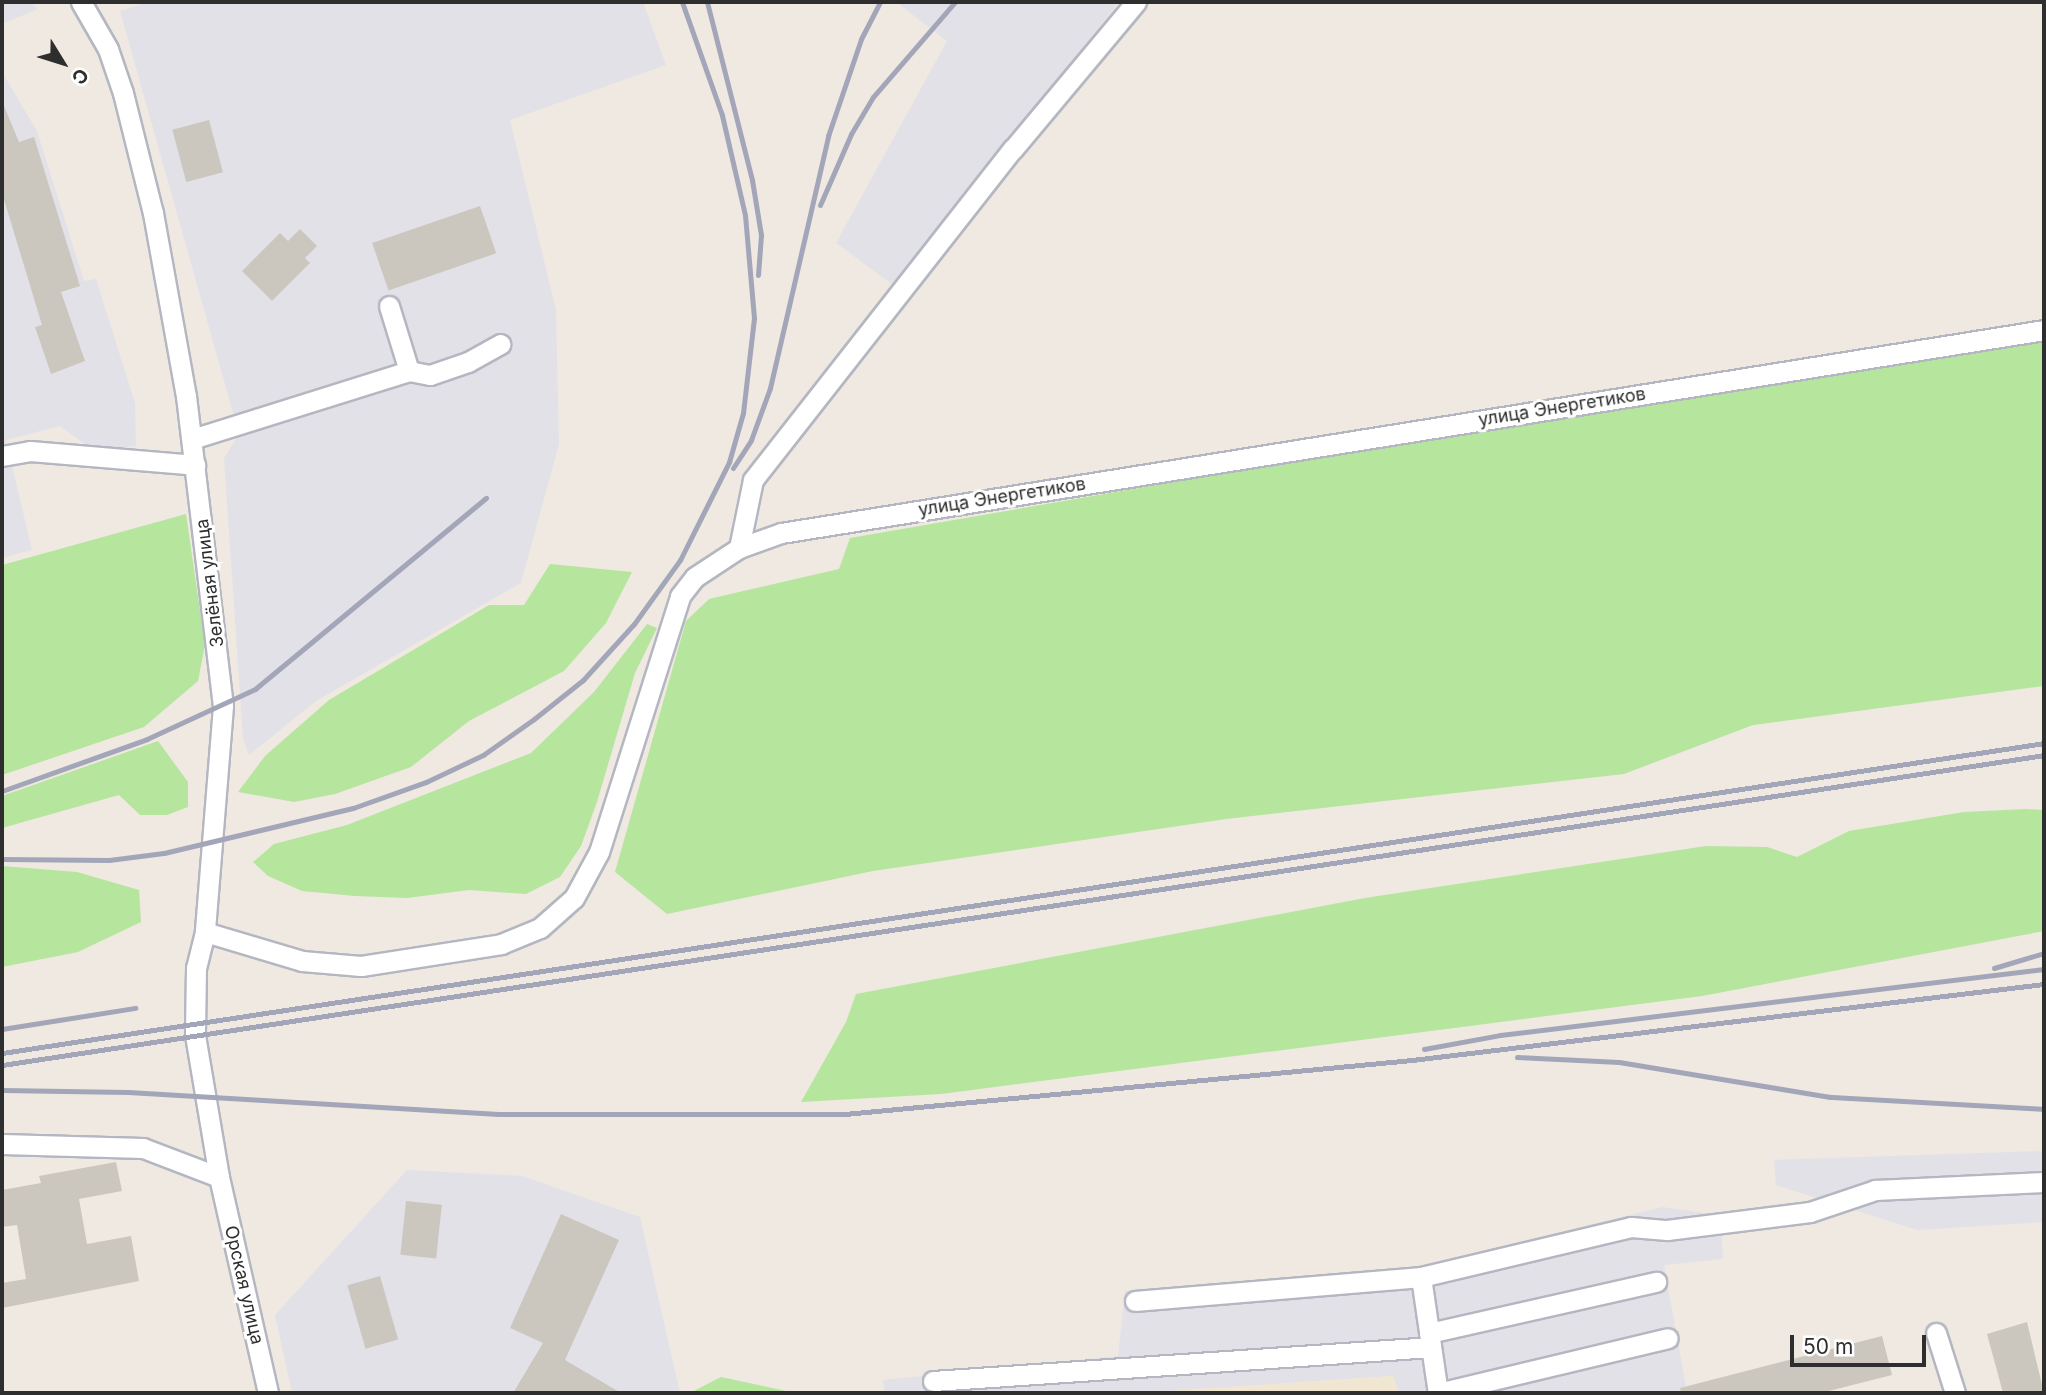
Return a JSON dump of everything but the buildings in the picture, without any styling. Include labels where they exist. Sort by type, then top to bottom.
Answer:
[{"type":"street","name":"Зелёная улица","points":[[81,2],[108,50],[123,93],[153,212],[192,439],[223,706],[205,932],[196,968],[195,1035],[219,1177]]},
{"type":"street","points":[[739,548],[753,480],[1004,159],[1136,2]]},
{"type":"street","points":[[389,306],[409,371]]},
{"type":"street","name":"улица Энергетиков","points":[[205,932],[302,961],[361,966],[501,944],[540,928],[574,898],[599,852],[680,596],[695,577],[739,548],[781,533],[2044,330]]},
{"type":"street","points":[[192,439],[409,371],[430,375],[468,362],[500,344]]},
{"type":"street","points":[[2,456],[30,451],[195,466]]},
{"type":"street","points":[[2,1144],[143,1149],[219,1177]]},
{"type":"street","name":"Орская улица","points":[[219,1177],[268,1393]]},
{"type":"street","points":[[1135,1301],[1421,1277],[1632,1227],[1667,1230],[1810,1212],[1875,1191],[2044,1182]]},
{"type":"street","points":[[1421,1277],[1438,1393],[1668,1338]]},
{"type":"street","points":[[933,1381],[1430,1340],[1657,1282]]},
{"type":"street","points":[[1936,1333],[1955,1393]]},
{"type":"shaded area","points":[[2,2],[31,2],[38,9],[2,24]]},
{"type":"shaded area","points":[[148,2],[643,2],[666,65],[510,120],[556,310],[559,444],[521,583],[316,701],[249,755],[243,739],[224,458],[239,434],[120,11]]},
{"type":"shaded area","points":[[896,2],[1119,2],[893,285],[836,243],[947,41]]},
{"type":"shaded area","points":[[2,72],[37,131],[84,281],[96,279],[135,403],[136,446],[94,451],[60,426],[6,440],[32,550],[2,558]]},
{"type":"shaded area","points":[[2044,1151],[2044,1222],[1917,1230],[1776,1185],[1774,1160]]},
{"type":"shaded area","points":[[407,1170],[522,1176],[640,1217],[680,1393],[292,1393],[275,1315]]},
{"type":"shaded area","points":[[1662,1207],[1720,1215],[1723,1259],[1664,1265],[1687,1393],[1399,1393],[1393,1376],[1141,1393],[885,1393],[883,1380],[1118,1356],[1125,1291],[1406,1270]]},
{"type":"shaded area","points":[[1393,1376],[1399,1393],[1141,1393]]},
{"type":"green space","points":[[2044,339],[2044,686],[1753,725],[1624,774],[1226,819],[873,871],[667,914],[615,872],[686,621],[709,599],[839,569],[850,538],[1637,402]]},
{"type":"green space","points":[[186,514],[205,645],[198,681],[144,727],[2,775],[2,565]]},
{"type":"green space","points":[[550,564],[632,572],[606,623],[564,671],[469,721],[411,767],[335,794],[294,802],[238,792],[265,756],[329,700],[489,605],[524,605]]},
{"type":"green space","points":[[647,624],[657,628],[635,673],[597,802],[581,846],[560,877],[526,894],[469,890],[407,898],[355,896],[302,891],[268,876],[253,862],[274,844],[347,825],[531,753],[594,692]]},
{"type":"green space","points":[[158,741],[188,782],[188,807],[167,815],[140,815],[119,795],[2,828],[2,796]]},
{"type":"green space","points":[[2044,810],[2044,931],[1702,996],[941,1094],[801,1102],[846,1022],[856,994],[1365,898],[1706,846],[1767,847],[1797,857],[1849,831],[1964,812]]},
{"type":"green space","points":[[2,866],[77,872],[139,890],[141,922],[78,952],[2,967]]},
{"type":"green space","points":[[721,1377],[795,1393],[690,1393]]},
{"type":"railway","points":[[2,859],[109,860],[164,853],[353,808],[426,782],[483,755],[534,719],[583,680],[634,624],[680,560],[729,462],[743,413],[754,318],[745,215],[722,115],[682,2]]},
{"type":"railway","points":[[707,2],[752,180],[761,235],[758,275]]},
{"type":"railway","points":[[733,468],[751,440],[770,388],[828,136],[861,39],[880,2]]},
{"type":"railway","points":[[820,205],[851,134],[873,97],[955,2]]},
{"type":"railway","points":[[2,791],[147,739],[255,689],[486,498]]},
{"type":"railway","points":[[2,1053],[2044,743]]},
{"type":"railway","points":[[2,1065],[2044,755]]},
{"type":"railway","points":[[1994,968],[2044,953]]},
{"type":"railway","points":[[1424,1049],[1500,1035],[2044,969]]},
{"type":"railway","points":[[2,1090],[128,1092],[498,1114],[845,1114],[1412,1060],[2044,984]]},
{"type":"railway","points":[[2,1029],[135,1008]]},
{"type":"railway","points":[[1517,1057],[1619,1062],[1830,1097],[2044,1109]]}]
